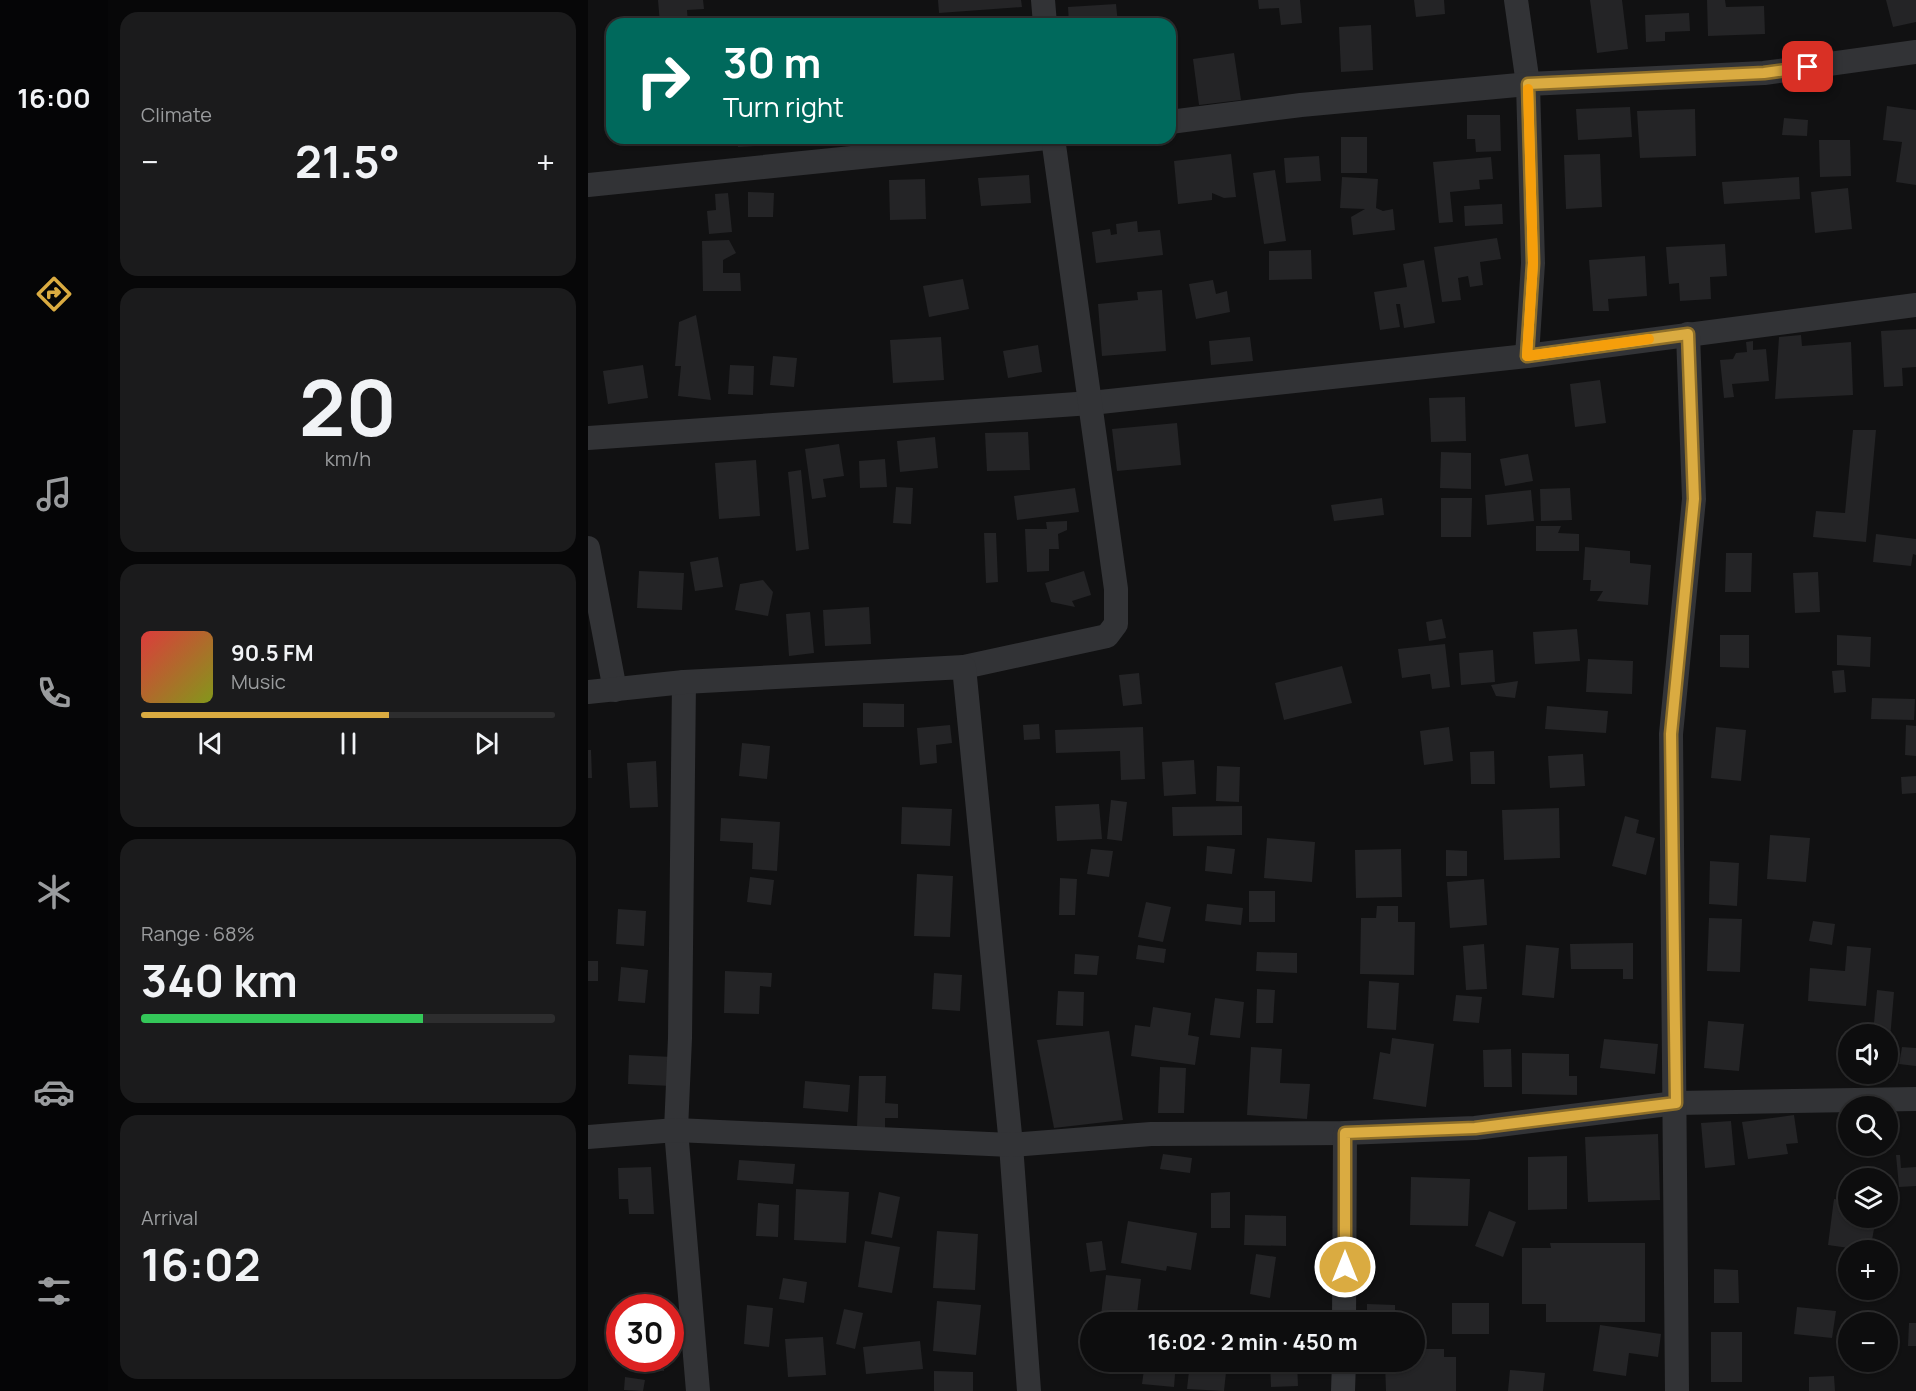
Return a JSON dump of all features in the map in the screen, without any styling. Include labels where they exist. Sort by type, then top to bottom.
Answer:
[{"type":"street","points":[[1043,0],[1044,18]]},
{"type":"street","points":[[1516,0],[1528,84],[1533,263],[1527,356]]},
{"type":"street","points":[[1176,121],[1302,105],[1528,84],[1764,73],[1916,52]]},
{"type":"street","points":[[588,185],[988,144]]},
{"type":"street","points":[[588,692],[684,682],[964,667],[1107,636],[1116,624],[1116,589],[1054,144]]},
{"type":"street","points":[[588,438],[1091,404],[1527,356],[1916,305]]},
{"type":"street","points":[[1677,1391],[1671,734],[1694,499],[1688,334]]},
{"type":"street","points":[[588,548],[615,690]]},
{"type":"street","points":[[964,667],[1011,1144],[1029,1391]]},
{"type":"street","points":[[684,682],[680,1038],[676,1130],[698,1391]]},
{"type":"street","points":[[588,1137],[676,1130],[1011,1144],[1152,1134],[1345,1133],[1475,1128],[1676,1103],[1916,1099]]},
{"type":"street","points":[[1344,1312],[1345,1133]]},
{"type":"street","points":[[1343,1391],[1344,1372]]},
{"type":"building","points":[[658,0],[703,0],[704,9],[687,10],[688,18],[660,18]]},
{"type":"building","points":[[938,0],[1021,0],[1022,7],[939,13]]},
{"type":"building","points":[[1258,0],[1300,0],[1302,23],[1281,25],[1279,8],[1259,9]]},
{"type":"building","points":[[1414,0],[1444,0],[1445,14],[1416,17]]},
{"type":"building","points":[[1590,0],[1622,0],[1628,49],[1597,53]]},
{"type":"building","points":[[1707,0],[1725,0],[1726,7],[1764,6],[1765,34],[1708,36]]},
{"type":"building","points":[[1886,0],[1916,0],[1916,22],[1893,27]]},
{"type":"building","points":[[1116,4],[1117,18],[1069,18],[1068,7]]},
{"type":"building","points":[[1689,13],[1690,31],[1665,32],[1665,41],[1646,42],[1645,15]]},
{"type":"building","points":[[1371,25],[1373,70],[1341,72],[1339,27]]},
{"type":"building","points":[[1234,53],[1241,100],[1199,105],[1193,59]]},
{"type":"building","points":[[1887,106],[1916,110],[1916,185],[1896,182],[1902,142],[1883,140]]},
{"type":"building","points":[[1630,107],[1632,137],[1578,140],[1576,109]]},
{"type":"building","points":[[1695,109],[1696,156],[1640,158],[1637,111]]},
{"type":"building","points":[[1467,115],[1500,115],[1501,151],[1476,152],[1475,139],[1467,139]]},
{"type":"building","points":[[1784,118],[1808,120],[1807,136],[1782,135]]},
{"type":"building","points":[[1341,137],[1367,137],[1367,173],[1341,173]]},
{"type":"building","points":[[1819,140],[1850,140],[1851,176],[1820,177]]},
{"type":"building","points":[[738,144],[770,145],[738,147]]},
{"type":"building","points":[[1231,154],[1236,197],[1224,198],[1212,193],[1212,200],[1178,204],[1174,161]]},
{"type":"building","points":[[1600,154],[1602,207],[1566,209],[1564,155]]},
{"type":"building","points":[[1319,156],[1321,181],[1286,183],[1284,158]]},
{"type":"building","points":[[1491,157],[1493,179],[1479,180],[1480,189],[1450,192],[1453,222],[1439,223],[1433,162]]},
{"type":"building","points":[[1275,170],[1286,241],[1264,244],[1253,173]]},
{"type":"building","points":[[1029,175],[1031,203],[981,206],[978,178]]},
{"type":"building","points":[[1342,177],[1378,179],[1376,208],[1383,211],[1393,209],[1395,230],[1353,235],[1351,217],[1365,209],[1340,208]]},
{"type":"building","points":[[1799,177],[1800,199],[1724,204],[1722,182]]},
{"type":"building","points":[[925,179],[926,219],[890,220],[889,180]]},
{"type":"building","points":[[1848,188],[1852,229],[1815,233],[1811,192]]},
{"type":"building","points":[[748,192],[774,193],[773,217],[748,217]]},
{"type":"building","points":[[728,193],[732,232],[709,234],[707,211],[716,210],[715,194]]},
{"type":"building","points":[[1502,204],[1503,224],[1465,226],[1464,206]]},
{"type":"building","points":[[1137,221],[1138,232],[1160,230],[1163,255],[1096,263],[1092,232],[1110,229],[1111,235],[1117,234],[1116,224]]},
{"type":"building","points":[[1497,238],[1501,259],[1480,262],[1483,285],[1470,287],[1468,276],[1458,278],[1461,300],[1442,302],[1434,247]]},
{"type":"building","points":[[729,240],[736,253],[723,260],[723,273],[740,273],[741,291],[703,291],[702,241]]},
{"type":"building","points":[[1725,244],[1727,276],[1710,277],[1711,299],[1680,301],[1679,283],[1669,284],[1666,247]]},
{"type":"building","points":[[1311,250],[1312,279],[1269,280],[1269,251]]},
{"type":"building","points":[[1645,256],[1647,296],[1608,299],[1609,311],[1593,311],[1589,260]]},
{"type":"building","points":[[1424,260],[1435,323],[1404,328],[1400,304],[1396,304],[1400,327],[1380,330],[1374,292],[1407,287],[1403,264]]},
{"type":"building","points":[[963,279],[969,309],[929,317],[923,286]]},
{"type":"building","points":[[1213,280],[1216,294],[1227,291],[1230,312],[1196,319],[1189,284]]},
{"type":"building","points":[[1162,290],[1166,351],[1102,356],[1098,304],[1138,300],[1137,292]]},
{"type":"building","points":[[696,315],[711,400],[678,396],[681,366],[675,366],[679,322]]},
{"type":"building","points":[[1916,329],[1916,367],[1902,368],[1903,386],[1884,387],[1881,331]]},
{"type":"building","points":[[1801,335],[1802,346],[1851,342],[1853,395],[1775,399],[1779,337]]},
{"type":"building","points":[[941,337],[944,380],[893,383],[890,340]]},
{"type":"building","points":[[1250,337],[1253,361],[1211,365],[1209,341]]},
{"type":"building","points":[[1753,341],[1753,350],[1766,349],[1769,381],[1732,384],[1734,397],[1724,398],[1720,360],[1733,359],[1736,353],[1747,352],[1746,342]]},
{"type":"building","points":[[1038,345],[1042,372],[1008,378],[1003,351]]},
{"type":"building","points":[[773,356],[797,358],[794,387],[770,385]]},
{"type":"building","points":[[643,365],[648,398],[608,404],[603,371]]},
{"type":"building","points":[[730,365],[754,366],[753,395],[728,394]]},
{"type":"building","points":[[1600,380],[1606,423],[1575,427],[1570,384]]},
{"type":"building","points":[[1465,397],[1466,441],[1431,442],[1429,398]]},
{"type":"building","points":[[1177,423],[1181,465],[1117,471],[1112,429]]},
{"type":"building","points":[[1853,430],[1876,430],[1866,542],[1813,537],[1816,511],[1845,513]]},
{"type":"building","points":[[1028,432],[1030,470],[987,471],[985,433]]},
{"type":"building","points":[[935,437],[938,468],[900,472],[897,441]]},
{"type":"building","points":[[839,444],[844,476],[823,479],[826,497],[812,499],[805,449]]},
{"type":"building","points":[[1441,452],[1471,453],[1471,489],[1440,488]]},
{"type":"building","points":[[1528,454],[1533,481],[1505,486],[1500,459]]},
{"type":"building","points":[[885,459],[887,487],[860,488],[859,461]]},
{"type":"building","points":[[756,460],[760,516],[719,519],[715,463]]},
{"type":"building","points":[[801,470],[809,549],[796,551],[788,472]]},
{"type":"building","points":[[896,487],[913,488],[911,524],[893,523]]},
{"type":"building","points":[[1075,488],[1079,512],[1017,520],[1014,496]]},
{"type":"building","points":[[1570,488],[1572,520],[1541,521],[1540,489]]},
{"type":"building","points":[[1531,490],[1534,521],[1487,525],[1485,495]]},
{"type":"building","points":[[1382,498],[1384,515],[1334,521],[1331,505]]},
{"type":"building","points":[[1441,498],[1472,498],[1471,537],[1441,537]]},
{"type":"building","points":[[1067,521],[1067,530],[1058,534],[1059,549],[1049,549],[1049,571],[1027,572],[1025,529],[1047,529],[1046,522]]},
{"type":"building","points":[[1536,526],[1561,526],[1558,533],[1579,534],[1579,551],[1536,551]]},
{"type":"building","points":[[984,533],[996,533],[998,582],[986,583]]},
{"type":"building","points":[[1876,534],[1916,539],[1916,555],[1913,554],[1911,566],[1873,562]]},
{"type":"building","points":[[1585,547],[1630,551],[1630,563],[1651,565],[1648,605],[1597,601],[1603,591],[1590,591],[1591,580],[1583,580]]},
{"type":"building","points":[[1726,553],[1752,553],[1751,592],[1725,592]]},
{"type":"building","points":[[718,557],[723,587],[695,591],[690,562]]},
{"type":"building","points":[[639,571],[684,573],[682,610],[637,608]]},
{"type":"building","points":[[1084,571],[1091,595],[1072,601],[1075,607],[1051,602],[1045,583]]},
{"type":"building","points":[[1818,572],[1820,612],[1795,613],[1793,573]]},
{"type":"building","points":[[763,580],[773,592],[768,616],[735,610],[740,584]]},
{"type":"building","points":[[869,607],[871,644],[825,646],[823,610]]},
{"type":"building","points":[[810,612],[814,653],[789,656],[786,614]]},
{"type":"building","points":[[1442,619],[1446,638],[1429,641],[1426,622]]},
{"type":"building","points":[[1577,629],[1580,661],[1535,664],[1533,632]]},
{"type":"building","points":[[1720,635],[1749,635],[1749,668],[1720,667]]},
{"type":"building","points":[[1837,635],[1871,637],[1870,667],[1837,665]]},
{"type":"building","points":[[1445,644],[1450,687],[1432,689],[1430,674],[1402,678],[1398,649]]},
{"type":"building","points":[[1493,650],[1495,682],[1461,685],[1459,653]]},
{"type":"building","points":[[1588,659],[1633,661],[1632,694],[1586,692]]},
{"type":"building","points":[[1342,666],[1352,703],[1284,720],[1275,683]]},
{"type":"building","points":[[1844,670],[1846,692],[1834,693],[1832,671]]},
{"type":"building","points":[[1139,673],[1142,704],[1123,706],[1119,675]]},
{"type":"building","points":[[1518,681],[1515,698],[1496,696],[1491,685]]},
{"type":"building","points":[[1872,698],[1915,699],[1914,720],[1871,719]]},
{"type":"building","points":[[863,703],[904,704],[904,727],[863,727]]},
{"type":"building","points":[[1547,706],[1608,711],[1606,733],[1545,729]]},
{"type":"building","points":[[1039,724],[1040,739],[1024,740],[1023,725]]},
{"type":"building","points":[[950,725],[952,743],[936,745],[937,763],[920,765],[917,728]]},
{"type":"building","points":[[1906,725],[1916,726],[1916,756],[1905,755]]},
{"type":"building","points":[[1143,727],[1145,779],[1121,780],[1120,751],[1056,753],[1055,730]]},
{"type":"building","points":[[1449,727],[1453,761],[1424,765],[1420,731]]},
{"type":"building","points":[[1716,727],[1746,730],[1741,781],[1711,778]]},
{"type":"building","points":[[742,743],[770,746],[767,779],[739,776]]},
{"type":"building","points":[[588,750],[591,750],[592,778],[588,778]]},
{"type":"building","points":[[1494,751],[1495,784],[1471,784],[1470,752]]},
{"type":"building","points":[[1583,754],[1585,786],[1550,788],[1548,756]]},
{"type":"building","points":[[1194,760],[1196,794],[1164,796],[1162,762]]},
{"type":"building","points":[[656,761],[658,807],[630,808],[627,763]]},
{"type":"building","points":[[1217,766],[1240,767],[1239,802],[1216,801]]},
{"type":"building","points":[[1916,776],[1916,793],[1902,794],[1901,777]]},
{"type":"building","points":[[1111,800],[1127,802],[1122,841],[1107,839]]},
{"type":"building","points":[[1099,804],[1102,839],[1057,841],[1055,806]]},
{"type":"building","points":[[1242,806],[1242,835],[1173,836],[1172,807]]},
{"type":"building","points":[[902,807],[952,809],[950,846],[901,844]]},
{"type":"building","points":[[1559,808],[1560,858],[1504,860],[1502,810]]},
{"type":"building","points":[[1625,816],[1639,820],[1636,833],[1655,838],[1646,875],[1612,866]]},
{"type":"building","points":[[721,818],[780,822],[777,871],[752,869],[753,843],[720,841]]},
{"type":"building","points":[[1770,835],[1810,838],[1806,882],[1767,879]]},
{"type":"building","points":[[1267,838],[1315,842],[1312,882],[1264,878]]},
{"type":"building","points":[[1207,846],[1235,849],[1232,874],[1205,871]]},
{"type":"building","points":[[1091,849],[1113,851],[1109,877],[1087,874]]},
{"type":"building","points":[[1401,849],[1402,897],[1356,898],[1355,850]]},
{"type":"building","points":[[1446,850],[1467,851],[1467,876],[1446,876]]},
{"type":"building","points":[[1710,861],[1739,863],[1737,906],[1709,904]]},
{"type":"building","points":[[917,874],[953,876],[950,937],[914,936]]},
{"type":"building","points":[[750,877],[774,880],[771,905],[747,902]]},
{"type":"building","points":[[1060,878],[1077,879],[1075,915],[1059,915]]},
{"type":"building","points":[[1484,879],[1487,925],[1450,928],[1447,882]]},
{"type":"building","points":[[1249,891],[1275,891],[1275,922],[1249,922]]},
{"type":"building","points":[[1146,902],[1171,907],[1163,942],[1138,937]]},
{"type":"building","points":[[1207,904],[1243,908],[1241,925],[1205,921]]},
{"type":"building","points":[[1377,906],[1398,906],[1398,922],[1415,922],[1414,975],[1360,974],[1361,918],[1376,918]]},
{"type":"building","points":[[618,909],[646,911],[644,946],[616,944]]},
{"type":"building","points":[[1709,918],[1742,919],[1740,972],[1707,971]]},
{"type":"building","points":[[1813,921],[1835,924],[1832,945],[1809,941]]},
{"type":"building","points":[[1633,943],[1633,979],[1623,979],[1623,969],[1571,969],[1570,944]]},
{"type":"building","points":[[1484,944],[1487,989],[1466,990],[1463,946]]},
{"type":"building","points":[[1138,945],[1166,949],[1164,963],[1136,959]]},
{"type":"building","points":[[1526,945],[1559,948],[1554,998],[1522,995]]},
{"type":"building","points":[[1847,946],[1871,948],[1866,1006],[1808,1001],[1810,968],[1845,971]]},
{"type":"building","points":[[1257,952],[1297,953],[1297,973],[1256,971]]},
{"type":"building","points":[[1075,954],[1099,956],[1097,975],[1074,974]]},
{"type":"building","points":[[588,961],[598,961],[598,981],[588,981]]},
{"type":"building","points":[[621,967],[648,970],[645,1003],[618,1001]]},
{"type":"building","points":[[725,971],[772,973],[771,987],[760,986],[759,1014],[724,1013]]},
{"type":"building","points":[[934,973],[962,975],[960,1011],[932,1009]]},
{"type":"building","points":[[1369,981],[1399,983],[1396,1030],[1367,1028]]},
{"type":"building","points":[[1257,989],[1275,990],[1273,1023],[1256,1023]]},
{"type":"building","points":[[1877,990],[1894,992],[1891,1024],[1874,1024]]},
{"type":"building","points":[[1058,991],[1084,992],[1083,1026],[1056,1025]]},
{"type":"building","points":[[1456,995],[1482,997],[1479,1023],[1453,1021]]},
{"type":"building","points":[[1215,998],[1244,1002],[1240,1038],[1210,1035]]},
{"type":"building","points":[[1153,1007],[1191,1013],[1188,1035],[1199,1037],[1195,1065],[1131,1056],[1135,1025],[1150,1027]]},
{"type":"building","points":[[1708,1021],[1744,1024],[1739,1071],[1704,1068]]},
{"type":"building","points":[[1109,1031],[1123,1120],[1054,1128],[1037,1040]]},
{"type":"building","points":[[1392,1038],[1434,1044],[1426,1107],[1373,1099],[1380,1052],[1390,1054]]},
{"type":"building","points":[[1604,1039],[1658,1044],[1655,1074],[1600,1068]]},
{"type":"building","points":[[1251,1047],[1282,1049],[1280,1083],[1310,1084],[1307,1119],[1247,1115]]},
{"type":"building","points":[[1902,1047],[1916,1048],[1916,1066],[1899,1064]]},
{"type":"building","points":[[1511,1049],[1512,1087],[1484,1087],[1483,1050]]},
{"type":"building","points":[[1522,1053],[1569,1054],[1569,1076],[1577,1076],[1577,1095],[1522,1094]]},
{"type":"building","points":[[629,1055],[673,1057],[672,1086],[628,1084]]},
{"type":"building","points":[[1160,1067],[1186,1068],[1184,1113],[1158,1113]]},
{"type":"building","points":[[859,1076],[886,1076],[885,1103],[898,1104],[898,1118],[885,1118],[885,1128],[857,1127]]},
{"type":"building","points":[[805,1081],[850,1085],[848,1112],[803,1108]]},
{"type":"building","points":[[1794,1115],[1798,1143],[1786,1144],[1788,1154],[1748,1159],[1742,1122]]},
{"type":"building","points":[[1731,1121],[1735,1165],[1705,1168],[1701,1123]]},
{"type":"building","points":[[1658,1134],[1660,1200],[1588,1202],[1585,1137]]},
{"type":"building","points":[[1163,1154],[1192,1158],[1190,1173],[1160,1169]]},
{"type":"building","points":[[1898,1155],[1900,1155],[1901,1168],[1916,1167],[1916,1186],[1899,1187],[1896,1156]]},
{"type":"building","points":[[1567,1156],[1567,1209],[1528,1210],[1528,1157]]},
{"type":"building","points":[[739,1160],[795,1164],[793,1184],[737,1180]]},
{"type":"building","points":[[651,1167],[654,1214],[629,1214],[628,1199],[619,1199],[618,1168]]},
{"type":"building","points":[[1411,1177],[1470,1179],[1468,1226],[1410,1225]]},
{"type":"building","points":[[796,1189],[849,1192],[846,1243],[794,1240]]},
{"type":"building","points":[[879,1192],[900,1197],[892,1238],[871,1234]]},
{"type":"building","points":[[1230,1192],[1230,1228],[1211,1228],[1211,1193]]},
{"type":"building","points":[[1834,1199],[1838,1200],[1838,1228],[1874,1228],[1872,1240],[1838,1240],[1838,1246],[1828,1245]]},
{"type":"building","points":[[758,1203],[779,1205],[778,1237],[756,1236]]},
{"type":"building","points":[[1489,1211],[1516,1222],[1503,1257],[1475,1246]]},
{"type":"building","points":[[1245,1215],[1286,1216],[1286,1246],[1244,1245]]},
{"type":"building","points":[[1128,1221],[1197,1233],[1191,1270],[1167,1266],[1166,1271],[1121,1263]]},
{"type":"building","points":[[937,1231],[978,1234],[975,1290],[933,1288]]},
{"type":"building","points":[[865,1241],[900,1247],[892,1293],[858,1287]]},
{"type":"building","points":[[1102,1241],[1106,1270],[1090,1272],[1086,1243]]},
{"type":"building","points":[[1550,1243],[1645,1243],[1645,1322],[1546,1322],[1546,1304],[1522,1304],[1522,1248],[1551,1248]]},
{"type":"building","points":[[1256,1254],[1276,1257],[1270,1298],[1250,1294]]},
{"type":"building","points":[[1714,1269],[1738,1270],[1739,1303],[1714,1303]]},
{"type":"building","points":[[1106,1275],[1141,1279],[1137,1312],[1101,1312]]},
{"type":"building","points":[[783,1278],[807,1282],[804,1303],[779,1299]]},
{"type":"building","points":[[937,1301],[981,1305],[976,1355],[933,1351]]},
{"type":"building","points":[[1452,1303],[1489,1303],[1489,1334],[1452,1334]]},
{"type":"building","points":[[1367,1304],[1395,1305],[1395,1312],[1367,1312]]},
{"type":"building","points":[[747,1305],[773,1308],[769,1347],[744,1344]]},
{"type":"building","points":[[1797,1307],[1836,1311],[1832,1338],[1794,1334]]},
{"type":"building","points":[[844,1309],[863,1313],[855,1349],[836,1344]]},
{"type":"building","points":[[1909,1323],[1916,1323],[1916,1346],[1908,1346]]},
{"type":"building","points":[[1600,1325],[1661,1334],[1658,1357],[1629,1353],[1626,1376],[1593,1371]]},
{"type":"building","points":[[1711,1332],[1742,1332],[1742,1382],[1711,1382]]},
{"type":"building","points":[[823,1337],[826,1375],[788,1377],[785,1339]]},
{"type":"building","points":[[920,1341],[923,1369],[866,1374],[863,1347]]},
{"type":"building","points":[[1425,1349],[1444,1349],[1444,1357],[1456,1357],[1456,1391],[1386,1391],[1385,1372],[1425,1372]]},
{"type":"building","points":[[1510,1370],[1545,1373],[1543,1391],[1508,1391]]},
{"type":"building","points":[[934,1371],[973,1372],[973,1391],[934,1391]]},
{"type":"building","points":[[1144,1372],[1175,1372],[1174,1387],[1142,1384]]},
{"type":"building","points":[[1189,1372],[1226,1372],[1224,1391],[1187,1389]]},
{"type":"building","points":[[1270,1372],[1297,1372],[1298,1386],[1271,1387]]},
{"type":"building","points":[[1834,1376],[1835,1391],[1809,1391],[1809,1377]]},
{"type":"building","points":[[625,1377],[645,1380],[643,1391],[624,1390]]},
{"type":"slow traffic","points":[[1528,89],[1533,263],[1527,356],[1649,339]]},
{"type":"route","points":[[1345,1267],[1345,1133],[1475,1128],[1676,1103],[1671,734],[1694,499],[1688,334],[1527,356],[1533,263],[1528,84],[1764,73],[1808,67]]}]
